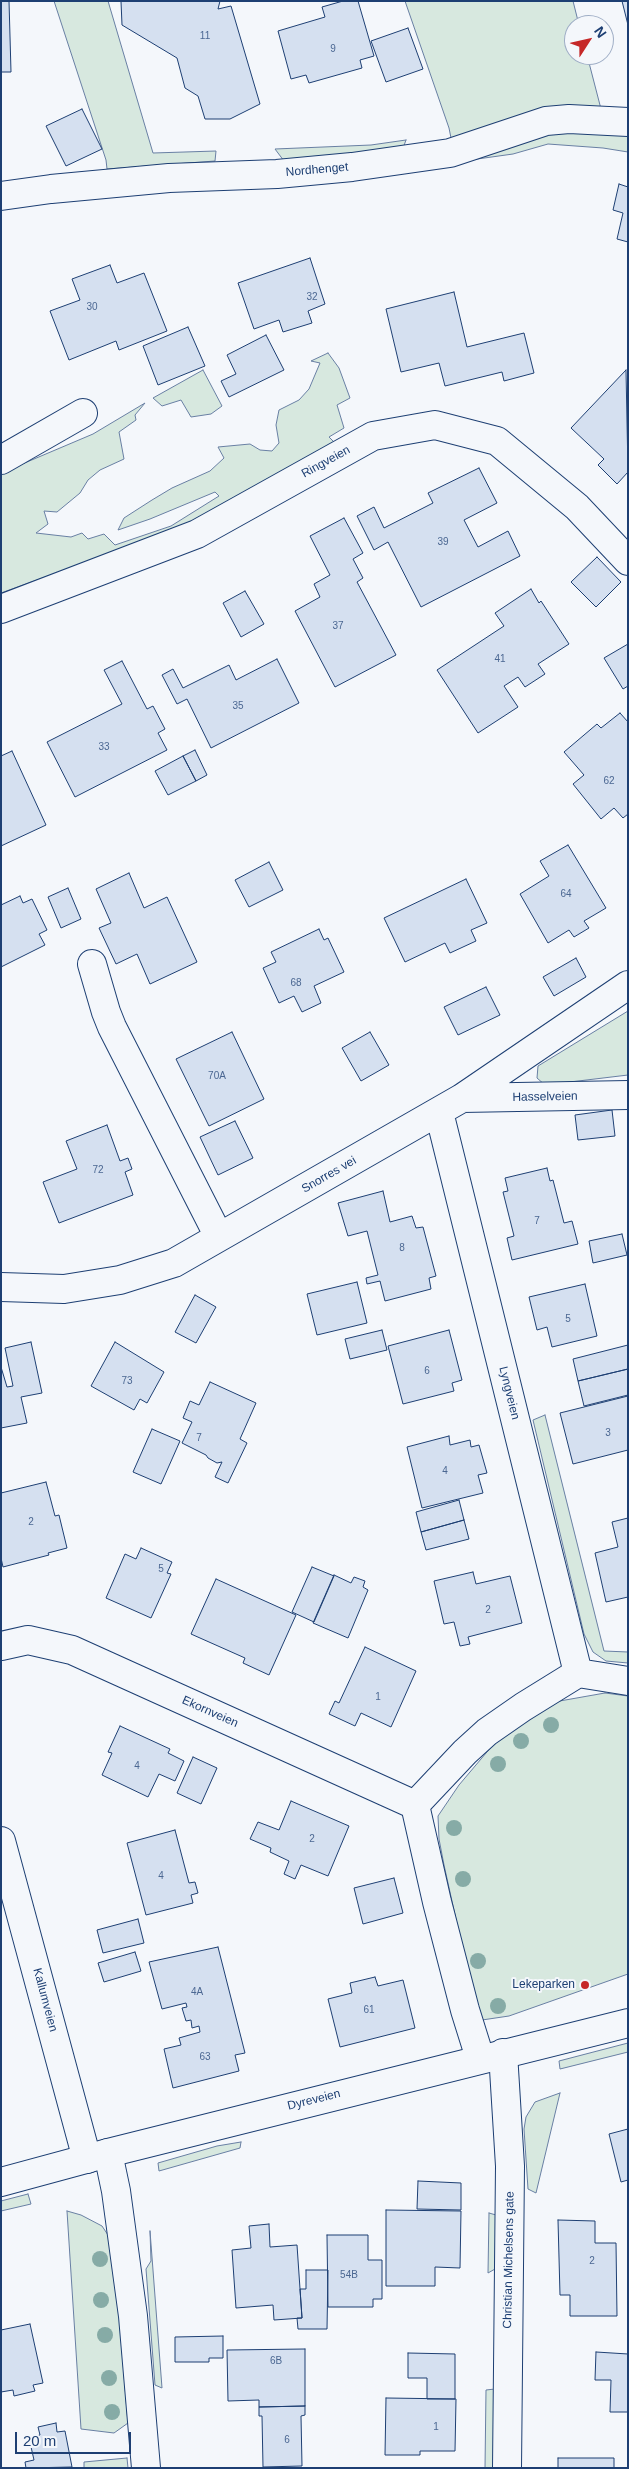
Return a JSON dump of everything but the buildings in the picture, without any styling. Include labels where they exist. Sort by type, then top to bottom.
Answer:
[{"type":"street","name":"Nordhenget","points":[[1,196],[51,189],[169,178],[277,174],[352,167],[450,153],[546,121],[569,119],[628,122]]},
{"type":"street","points":[[1,460],[83,413]]},
{"type":"street","name":"Ringveien","points":[[1,609],[197,534],[373,436],[435,425],[497,441],[577,507],[628,561]]},
{"type":"street","points":[[92,964],[112,1027],[219,1237]]},
{"type":"street","name":"Snorres vei","points":[[1,1286],[21,1289],[64,1289],[120,1280],[174,1263],[462,1098],[628,985]]},
{"type":"street","name":"Hasselveien","points":[[462,1098],[628,1095]]},
{"type":"street","name":"Lyngveien","points":[[439,1112],[578,1674]]},
{"type":"street","name":"Ekornveien","points":[[1,1646],[28,1640],[72,1650],[415,1805]]},
{"type":"street","points":[[415,1805],[465,1752],[487,1732],[523,1707],[578,1674],[628,1681]]},
{"type":"street","name":"Christian Michelsens gate","points":[[415,1805],[439,1911],[465,2010],[492,2055],[510,2166],[507,2468]]},
{"type":"street","name":"Kallumveien","points":[[1,1841],[97,2156],[116,2191],[133,2316],[146,2468]]},
{"type":"street","name":"Dyreveien","points":[[1,2182],[492,2055],[628,2023]]},
{"type":"shaded area","points":[[54,1],[108,1],[153,153],[216,151],[215,161],[107,169],[106,160]]},
{"type":"shaded area","points":[[405,1],[573,1],[576,15],[564,15],[564,65],[590,65],[601,109],[452,143],[449,128]]},
{"type":"shaded area","points":[[579,127],[628,134],[628,152],[548,144],[513,154],[463,161],[530,136]]},
{"type":"shaded area","points":[[406,140],[402,151],[284,161],[275,149],[371,145]]},
{"type":"shaded area","points":[[328,353],[339,368],[350,398],[337,405],[344,428],[329,437],[335,443],[184,527],[1,593],[1,473],[93,434],[145,403],[135,415],[136,420],[119,432],[124,459],[100,470],[88,480],[80,493],[57,512],[44,511],[48,524],[36,533],[71,537],[82,533],[88,539],[104,534],[115,545],[171,526],[219,496],[215,492],[118,530],[124,518],[152,500],[172,488],[210,471],[224,458],[218,447],[250,444],[260,450],[272,451],[279,443],[276,425],[279,410],[299,400],[309,389],[320,363],[311,361]]},
{"type":"shaded area","points":[[203,370],[222,406],[211,414],[191,417],[181,400],[162,406],[153,398]]},
{"type":"shaded area","points":[[628,1011],[628,1075],[545,1085],[537,1078],[538,1066]]},
{"type":"shaded area","points":[[545,1415],[604,1651],[628,1652],[628,1663],[606,1661],[593,1652],[584,1634],[533,1420]]},
{"type":"shaded area","points":[[605,1693],[628,1696],[628,1974],[509,2016],[482,2020],[463,1951],[444,1865],[439,1839],[438,1816],[459,1785],[492,1746],[523,1719],[554,1702]]},
{"type":"shaded area","points":[[628,2043],[628,2052],[560,2069],[559,2061]]},
{"type":"shaded area","points":[[560,2093],[536,2193],[528,2189],[524,2129],[526,2117],[535,2102]]},
{"type":"shaded area","points":[[241,2142],[240,2148],[159,2171],[158,2163],[217,2146]]},
{"type":"shaded area","points":[[28,2194],[31,2204],[1,2211],[1,2201]]},
{"type":"shaded area","points":[[67,2211],[81,2215],[102,2226],[110,2238],[116,2276],[128,2423],[114,2433],[81,2429]]},
{"type":"shaded area","points":[[489,2213],[496,2215],[495,2269],[488,2273]]},
{"type":"shaded area","points":[[150,2231],[162,2388],[155,2385],[146,2269],[151,2261]]},
{"type":"shaded area","points":[[495,2389],[494,2468],[485,2468],[486,2390]]},
{"type":"shaded area","points":[[127,2458],[128,2468],[84,2468],[84,2462]]},
{"type":"place","name":"Lekeparken","points":[[585,1985]]}]
